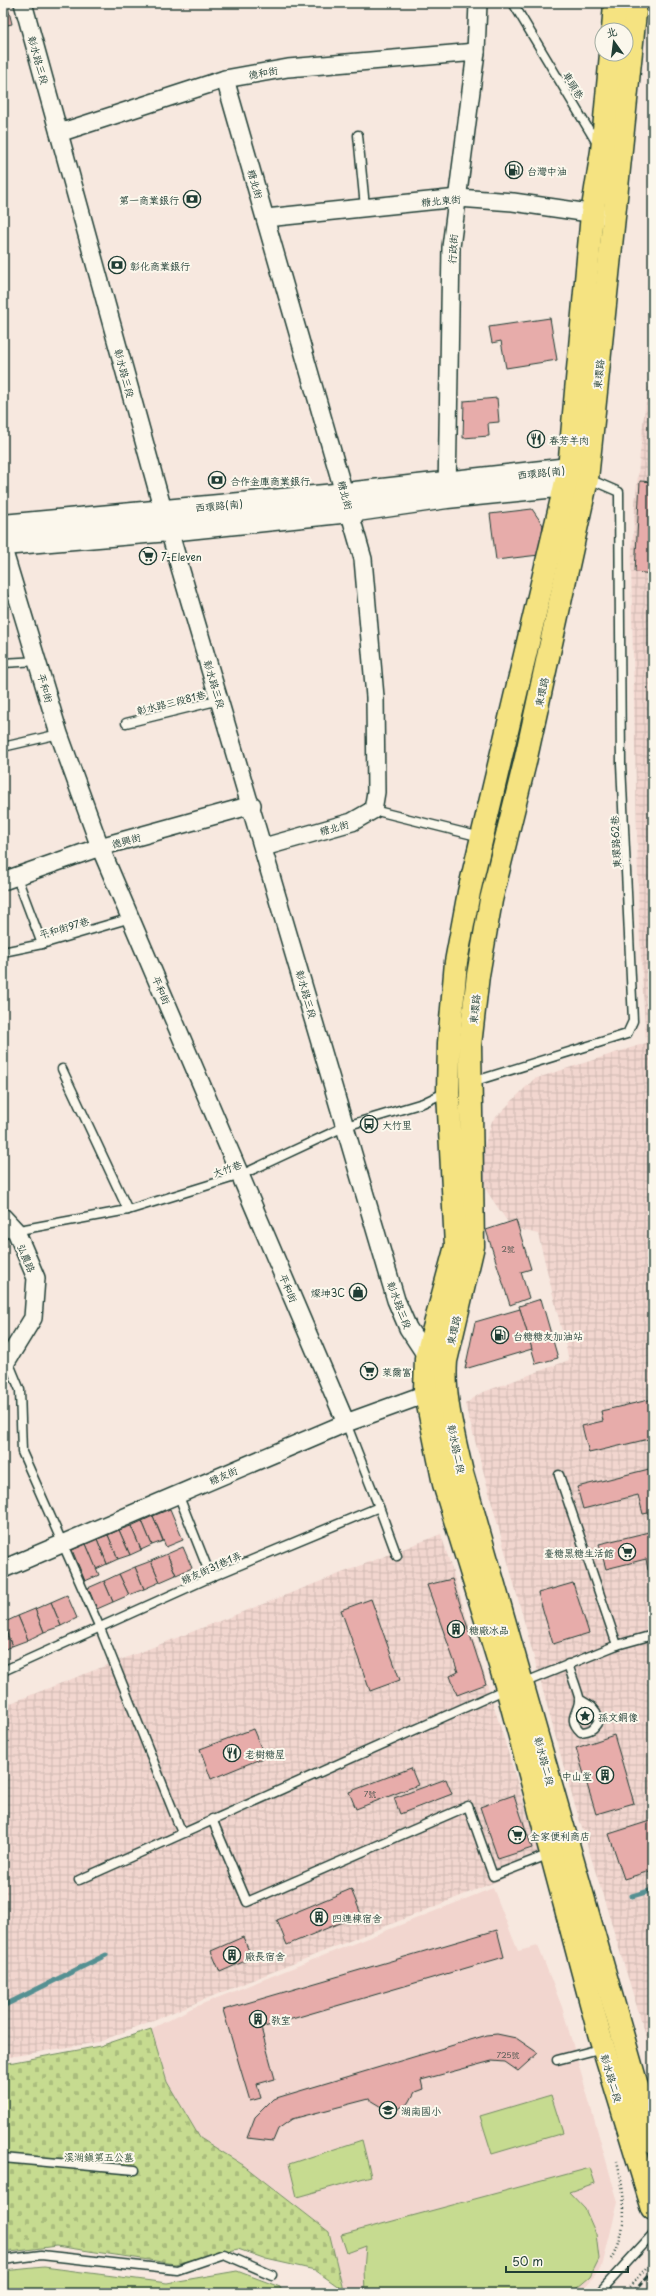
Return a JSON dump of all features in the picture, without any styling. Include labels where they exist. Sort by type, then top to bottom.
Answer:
[{"type":"main road","points":[[614,22],[615,3]]},
{"type":"main road","name":"東環路","points":[[439,1386],[473,1246],[470,1045],[477,983],[491,900],[525,762],[574,477],[615,216],[636,3]]},
{"type":"main road","name":"東環路","points":[[426,1358],[456,1246],[448,1092],[449,1044],[456,962],[469,892],[482,837],[574,477],[592,214],[602,151],[610,62]]},
{"type":"main road","name":"西環路(南)","points":[[3,544],[169,530],[446,489],[574,477]]},
{"type":"main road","name":"西環路(南)","points":[[3,526],[163,510],[348,503]]},
{"type":"main road","points":[[426,1358],[439,1386]]},
{"type":"main road","name":"彰水路二段","points":[[439,1386],[444,1484],[515,1685],[568,1849],[613,2045],[653,2209]]},
{"type":"main road","name":"彰水路二段","points":[[439,1386],[515,1685],[550,1854],[613,2045],[653,2142]]},
{"type":"street","name":"彰水路三段","points":[[23,3],[163,510],[252,805],[396,1300],[408,1328],[426,1358]]},
{"type":"street","name":"行政街","points":[[446,489],[451,247],[476,52],[478,3]]},
{"type":"street","name":"德和街","points":[[59,133],[225,79],[288,68],[476,52]]},
{"type":"street","name":"糖北街","points":[[225,79],[363,559],[375,697],[376,792],[373,810],[352,822],[264,847]]},
{"type":"street","name":"糖北東街","points":[[266,218],[458,198],[513,202],[615,216]]},
{"type":"street","name":"平和街","points":[[3,549],[59,734],[100,847],[346,1423]]},
{"type":"street","name":"德興街","points":[[9,878],[100,847],[252,805]]},
{"type":"street","name":"弘農路","points":[[3,1217],[9,1232],[36,1278],[33,1318],[5,1364]]},
{"type":"street","name":"糖友街","points":[[3,1569],[346,1423],[439,1386]]},
{"type":"lane","name":"車頭巷","points":[[513,3],[602,151],[620,177]]},
{"type":"lane","points":[[358,135],[365,207]]},
{"type":"lane","name":"東環路62巷","points":[[448,1092],[471,1082],[627,1034],[633,1021],[621,764],[619,492],[574,477]]},
{"type":"lane","points":[[3,663],[38,661]]},
{"type":"lane","name":"彰水路三段81巷","points":[[126,723],[220,700]]},
{"type":"lane","points":[[3,747],[59,734]]},
{"type":"lane","points":[[373,810],[482,837]]},
{"type":"lane","points":[[9,878],[42,944]]},
{"type":"lane","name":"平和街97巷","points":[[3,952],[42,944],[130,918]]},
{"type":"lane","points":[[62,1069],[128,1210]]},
{"type":"lane","name":"大竹巷","points":[[9,1232],[128,1210],[241,1175],[346,1126],[423,1103],[448,1092]]},
{"type":"lane","points":[[5,1364],[20,1390],[22,1452],[100,1628],[182,1833]]},
{"type":"lane","points":[[346,1423],[397,1556]]},
{"type":"lane","points":[[559,1475],[617,1645]]},
{"type":"lane","points":[[178,1494],[211,1577]]},
{"type":"lane","name":"糖友街31巷1弄","points":[[3,1671],[211,1577],[379,1507]]},
{"type":"lane","points":[[78,1880],[515,1685],[617,1645],[653,1635]]},
{"type":"lane","points":[[568,1664],[579,1699]]},
{"type":"lane","points":[[212,1819],[247,1902],[468,1806],[494,1876],[550,1854]]},
{"type":"lane","points":[[557,2060],[613,2045]]},
{"type":"lane","points":[[3,2158],[135,2170]]},
{"type":"lane","points":[[599,2293],[653,2234]]},
{"type":"lane","points":[[3,2260],[41,2255],[176,2270],[224,2254],[272,2275]]},
{"type":"path","points":[[608,2264],[620,2242],[623,2225],[625,2197],[616,2157]]},
{"type":"path","points":[[624,2293],[653,2260]]},
{"type":"path","points":[[583,2293],[593,2282]]},
{"type":"path","points":[[304,2293],[317,2288],[319,2293]]},
{"type":"shaded area","points":[[653,354],[653,2059],[567,1779],[465,1404],[481,1393],[569,1360],[538,1234],[511,1227],[486,1190],[483,1176],[483,1151],[492,1121],[534,1079],[646,1043],[639,923],[631,566],[643,423]]},
{"type":"shaded area","points":[[441,1534],[542,1863],[99,2042],[3,2058],[3,1706]]},
{"type":"shaded area","name":"湖南國小","points":[[493,1888],[518,1951],[538,1946],[562,2007],[618,2202],[602,2267],[580,2293],[344,2293],[329,2232],[243,2165],[200,2138],[167,2082],[151,2029],[192,2008]]},
{"type":"green space","name":"溪湖鎮第五公墓","points":[[151,2029],[167,2082],[200,2138],[243,2165],[329,2232],[343,2290],[315,2270],[266,2259],[238,2249],[175,2264],[56,2246],[3,2253],[3,2064],[100,2046]]},
{"type":"green space","points":[[551,2095],[563,2133],[492,2154],[480,2116]]},
{"type":"green space","points":[[362,2140],[371,2176],[297,2197],[289,2164]]},
{"type":"green space","points":[[590,2168],[595,2183],[569,2192],[585,2209],[596,2234],[599,2259],[590,2277],[571,2293],[365,2293],[364,2270],[366,2246],[347,2253],[341,2235]]},
{"type":"green space","points":[[44,2267],[167,2283],[237,2271],[280,2287],[283,2293],[3,2293],[3,2271]]},
{"type":"building","points":[[3,3],[7,3],[12,24],[3,26]]},
{"type":"building","points":[[550,318],[557,360],[506,368],[501,341],[492,343],[489,327]]},
{"type":"building","points":[[497,398],[499,422],[488,423],[489,436],[463,438],[464,401]]},
{"type":"building","points":[[640,481],[653,482],[653,574],[635,572]]},
{"type":"building","points":[[532,509],[543,525],[539,555],[496,560],[490,514]]},
{"type":"building","points":[[516,1220],[531,1269],[521,1272],[529,1298],[510,1305],[486,1230]]},
{"type":"building","points":[[541,1299],[558,1358],[536,1364],[519,1306]]},
{"type":"building","name":"台糖糖友加油站","points":[[520,1309],[532,1349],[465,1369],[475,1322]]},
{"type":"building","points":[[653,1399],[653,1438],[589,1453],[582,1426],[603,1421],[601,1411]]},
{"type":"building","points":[[653,1468],[653,1512],[643,1514],[638,1495],[583,1509],[577,1487]]},
{"type":"building","points":[[170,1509],[183,1540],[166,1547],[153,1516]]},
{"type":"building","points":[[153,1516],[163,1541],[152,1545],[142,1521]]},
{"type":"building","points":[[142,1521],[152,1545],[141,1550],[131,1526]]},
{"type":"building","points":[[131,1526],[141,1550],[130,1555],[119,1530]]},
{"type":"building","points":[[119,1530],[130,1555],[118,1559],[108,1535]]},
{"type":"building","name":"臺糖黑糖生活館","points":[[653,1531],[653,1569],[648,1570],[646,1559],[606,1569],[599,1544]]},
{"type":"building","points":[[108,1535],[118,1559],[107,1564],[97,1539]]},
{"type":"building","points":[[97,1539],[107,1564],[96,1569],[86,1544]]},
{"type":"building","points":[[86,1544],[99,1575],[85,1581],[72,1550]]},
{"type":"building","points":[[183,1547],[192,1568],[176,1575],[167,1554]]},
{"type":"building","points":[[167,1554],[176,1575],[160,1582],[151,1561]]},
{"type":"building","points":[[151,1561],[160,1582],[144,1589],[135,1567]]},
{"type":"building","points":[[135,1567],[144,1589],[129,1595],[119,1574]]},
{"type":"building","points":[[119,1574],[129,1595],[113,1602],[104,1581]]},
{"type":"building","name":"糖廠冰品","points":[[452,1579],[486,1684],[457,1695],[450,1676],[458,1672],[427,1585]]},
{"type":"building","points":[[104,1581],[113,1602],[97,1609],[88,1588]]},
{"type":"building","points":[[573,1583],[589,1633],[553,1644],[538,1593]]},
{"type":"building","points":[[67,1595],[77,1618],[61,1626],[51,1602]]},
{"type":"building","points":[[371,1599],[400,1680],[370,1691],[341,1610]]},
{"type":"building","points":[[51,1602],[61,1626],[44,1632],[35,1609]]},
{"type":"building","points":[[35,1609],[44,1632],[28,1640],[18,1616]]},
{"type":"building","points":[[18,1616],[28,1640],[12,1646],[3,1623]]},
{"type":"building","points":[[3,1626],[12,1646],[3,1650]]},
{"type":"building","name":"老樹糖屋","points":[[253,1729],[265,1757],[211,1779],[200,1749]]},
{"type":"building","name":"中山堂","points":[[614,1735],[634,1803],[596,1814],[576,1748]]},
{"type":"building","points":[[411,1768],[418,1785],[356,1809],[349,1792]]},
{"type":"building","points":[[446,1779],[452,1794],[400,1814],[394,1798]]},
{"type":"building","points":[[514,1795],[532,1848],[498,1859],[480,1807]]},
{"type":"building","points":[[653,1820],[653,1870],[624,1879],[609,1834]]},
{"type":"building","name":"四連棟宿舍","points":[[351,1889],[361,1914],[287,1945],[277,1920]]},
{"type":"building","name":"教室","points":[[497,1930],[504,1957],[261,2028],[275,2079],[257,2084],[261,2098],[250,2101],[223,2010]]},
{"type":"building","name":"廠長宿舍","points":[[243,1937],[252,1958],[220,1972],[211,1951]]},
{"type":"building","points":[[497,2034],[516,2038],[538,2053],[518,2071],[505,2062],[492,2061],[421,2080],[423,2089],[415,2092],[409,2103],[398,2109],[384,2108],[369,2099],[292,2119],[278,2129],[273,2141],[247,2138],[255,2117],[273,2099],[487,2035]]},
{"type":"waterway","points":[[632,1896],[653,1890]]},
{"type":"waterway","points":[[3,2006],[106,1955]]},
{"type":"railway","points":[[633,2293],[653,2270]]},
{"type":"place","name":"台灣中油","points":[[514,170]]},
{"type":"place","name":"第一商業銀行","points":[[192,199]]},
{"type":"place","name":"彰化商業銀行","points":[[117,265]]},
{"type":"place","name":"春芳羊肉","points":[[536,439]]},
{"type":"place","name":"合作金庫商業銀行","points":[[217,480]]},
{"type":"place","name":"7-Eleven","points":[[148,556]]},
{"type":"place","name":"大竹里","points":[[369,1124]]},
{"type":"place","name":"燦坤3C","points":[[358,1292]]},
{"type":"place","name":"台糖糖友加油站","points":[[500,1335]]},
{"type":"place","name":"萊爾富","points":[[369,1371]]},
{"type":"place","name":"臺糖黑糖生活館","points":[[627,1552]]},
{"type":"place","name":"糖廠冰品","points":[[456,1629]]},
{"type":"place","name":"孫文銅像","points":[[585,1716]]},
{"type":"place","name":"老樹糖屋","points":[[232,1753]]},
{"type":"place","name":"中山堂","points":[[605,1775]]},
{"type":"place","name":"全家便利商店","points":[[517,1835]]},
{"type":"place","name":"四連棟宿舍","points":[[319,1917]]},
{"type":"place","name":"廠長宿舍","points":[[232,1955]]},
{"type":"place","name":"教室","points":[[258,2019]]},
{"type":"place","name":"湖南國小","points":[[388,2110]]}]
